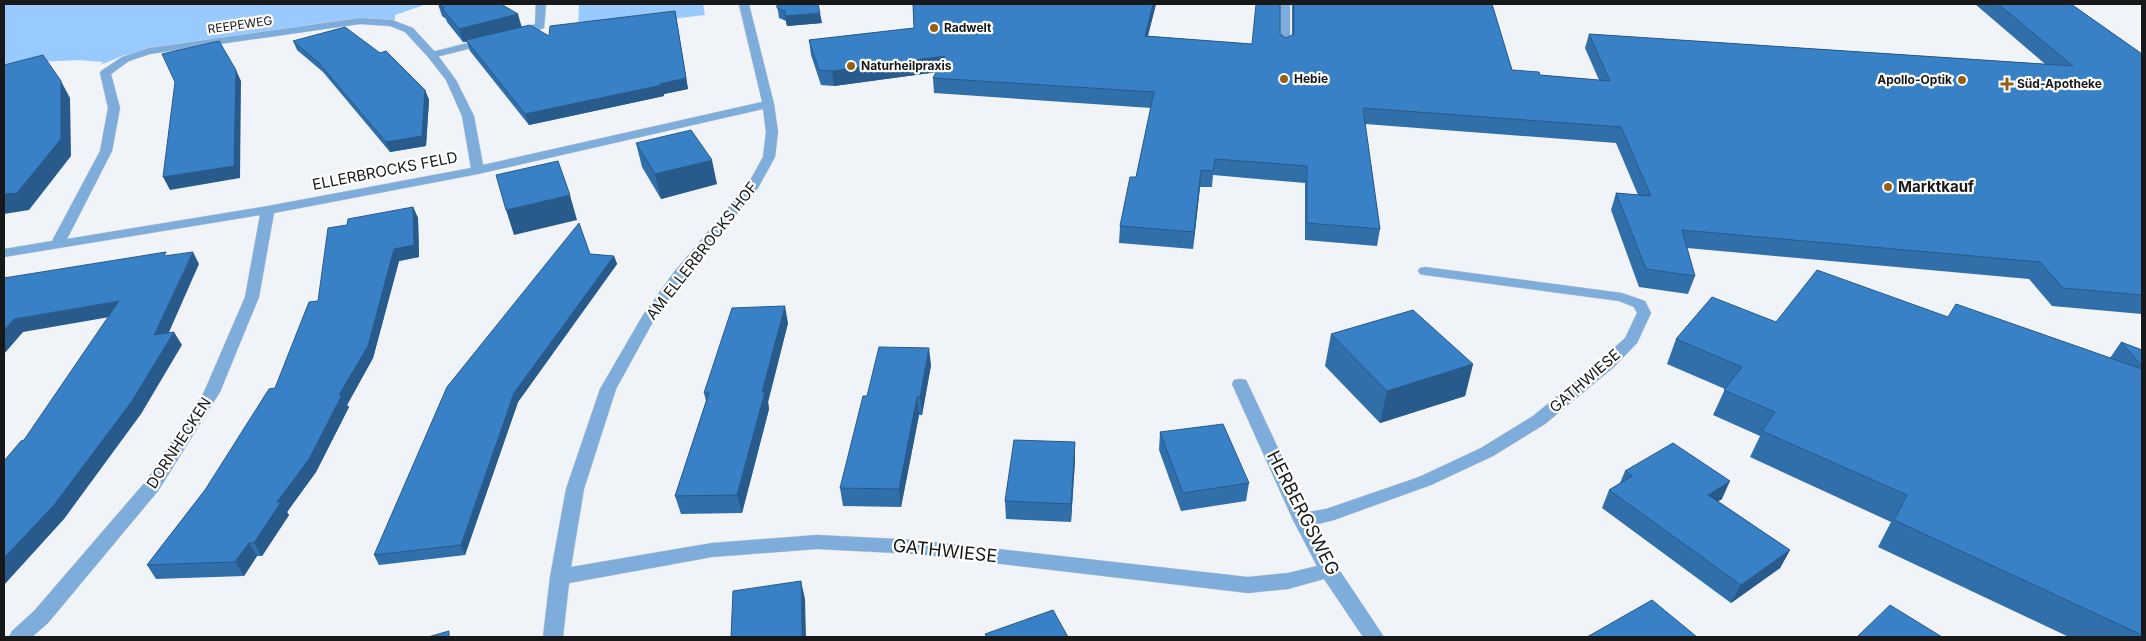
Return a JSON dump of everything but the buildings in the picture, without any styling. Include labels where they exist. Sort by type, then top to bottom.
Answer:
[{"type":"street","points":[[432,55],[533,30],[540,26],[541,4]]},
{"type":"street","name":"AM ELLERBROCKS HOF","points":[[553,637],[560,577],[575,489],[608,389],[648,318],[668,290],[754,185],[769,157],[772,132],[768,104],[744,4]]},
{"type":"street","points":[[1285,4],[1285,48]]},
{"type":"street","name":"REEPEWEG","points":[[57,245],[106,151],[114,108],[105,73],[116,62],[126,57],[149,51],[360,21],[392,23],[409,30],[432,55],[451,80],[468,116],[478,170]]},
{"type":"street","name":"ELLERBROCKS FELD","points":[[4,253],[268,210],[478,170],[768,104]]},
{"type":"street","name":"DORNHECKEN","points":[[19,637],[41,617],[152,486],[212,392],[252,298],[268,210]]},
{"type":"street","name":"GATHWIESE","points":[[1302,520],[1328,515],[1425,481],[1487,452],[1539,420],[1608,363],[1632,340],[1644,313],[1640,304],[1622,297],[1425,271]]},
{"type":"street","name":"HERBERGSWEG","points":[[1240,384],[1302,520],[1329,570],[1374,637]]},
{"type":"street","name":"GATHWIESE","points":[[560,577],[712,550],[817,542],[917,546],[1248,585],[1288,581],[1329,570]]},
{"type":"shaded area","points":[[4,4],[427,4],[395,15],[395,20],[168,45],[125,55],[100,65],[103,62],[78,60],[4,64]]},
{"type":"shaded area","points":[[579,4],[703,4],[705,15],[578,30]]},
{"type":"place","name":"Radwelt","points":[[934,28]]},
{"type":"place","name":"Naturheilpraxis","points":[[851,66]]},
{"type":"place","name":"Hebie","points":[[1284,79]]},
{"type":"place","name":"Apollo-Optik","points":[[1962,80]]},
{"type":"place","name":"Süd-Apotheke","points":[[2007,84]]},
{"type":"place","name":"Marktkauf","points":[[1888,187]]}]
